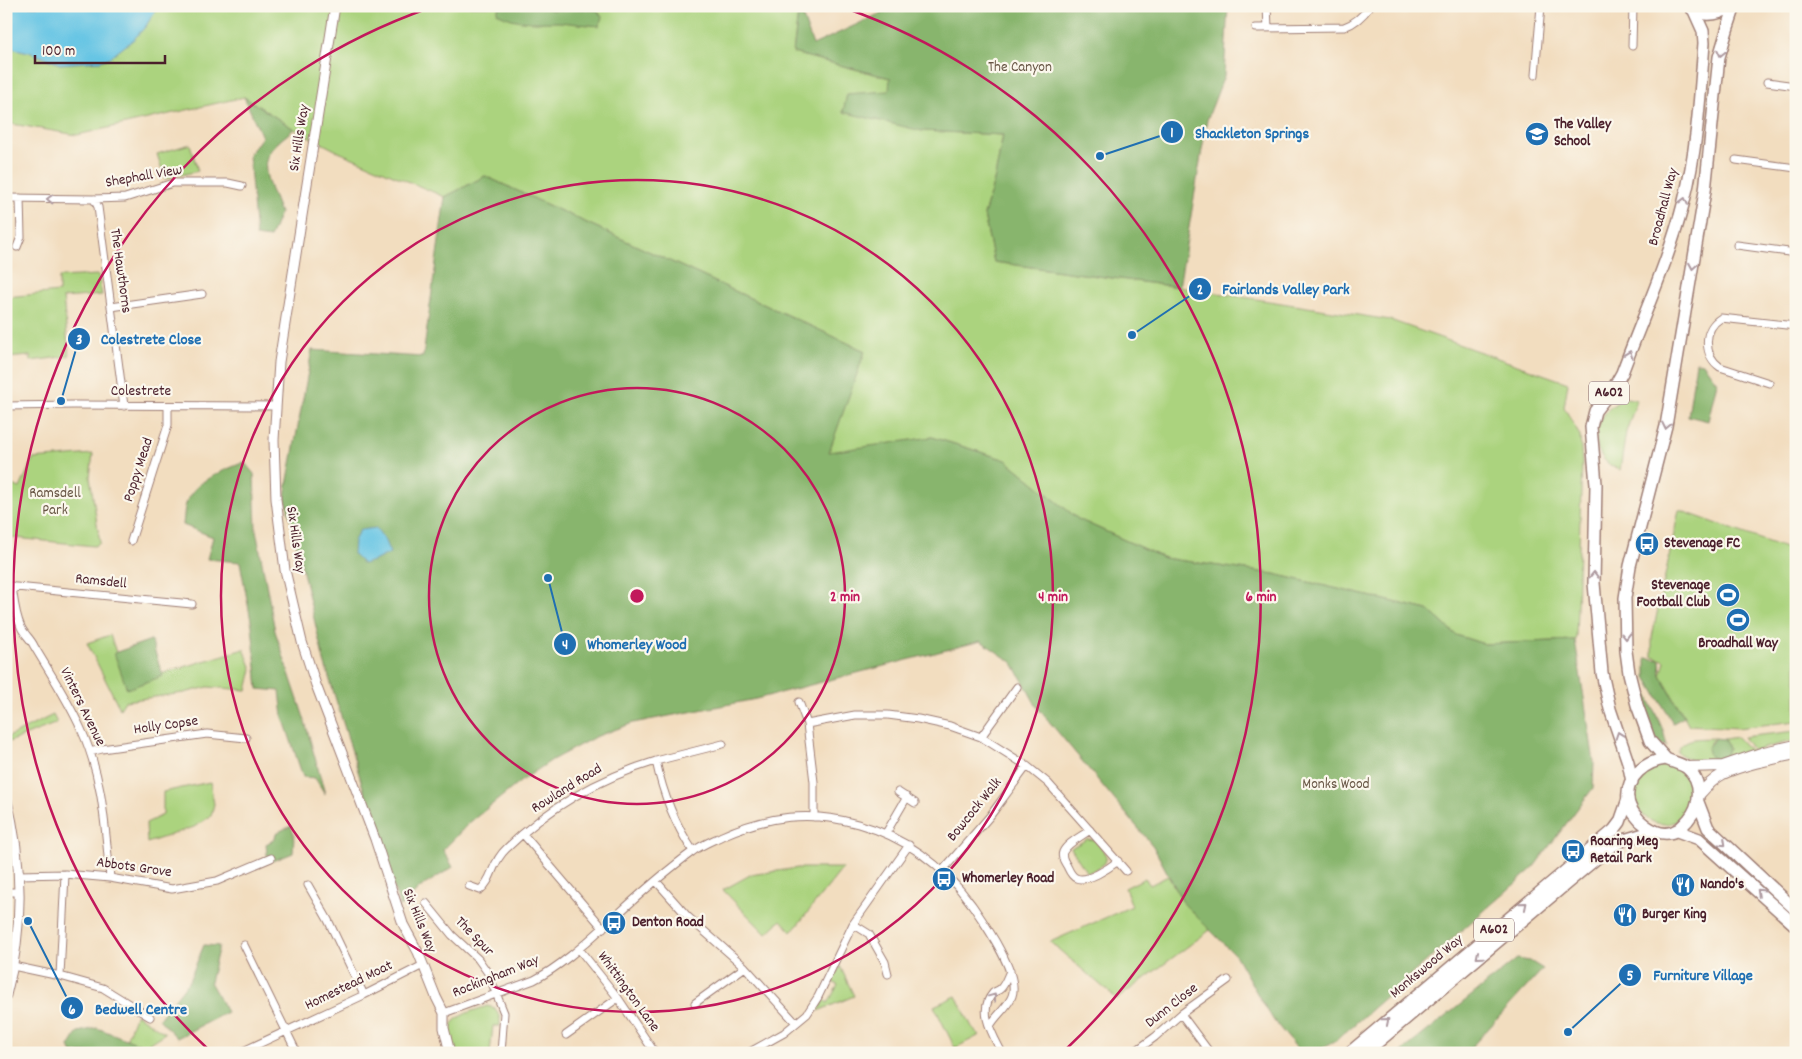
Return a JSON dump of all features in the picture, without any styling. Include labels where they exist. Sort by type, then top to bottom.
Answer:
[{"type":"main road","points":[[1692,9],[1704,14],[1714,14],[1734,6]]},
{"type":"main road","points":[[1666,760],[1650,741],[1637,705],[1626,651],[1625,598],[1630,566],[1666,426],[1705,191],[1719,57],[1734,6]]},
{"type":"main road","name":"Broadhall Way","points":[[1632,782],[1628,762],[1610,709],[1602,673],[1594,584],[1596,484],[1590,427],[1595,411],[1614,387],[1622,373],[1668,252],[1684,201],[1696,134],[1704,43],[1703,31],[1692,9]]},
{"type":"main road","points":[[1796,745],[1764,752],[1723,766],[1687,767],[1666,760],[1655,760],[1639,770],[1632,782],[1628,798],[1631,808],[1639,820],[1654,831],[1676,831],[1699,838],[1796,926]]},
{"type":"main road","points":[[1676,831],[1694,813],[1698,798],[1710,782],[1722,774],[1796,754]]},
{"type":"main road","points":[[1687,767],[1695,780],[1698,798],[1708,828],[1796,910]]},
{"type":"main road","name":"Monkswood Way","points":[[1349,1053],[1614,830],[1620,822],[1628,798]]},
{"type":"main road","name":"Monkswood Way","points":[[1365,1053],[1610,847],[1630,838],[1654,831]]},
{"type":"street","name":"Six Hills Way","points":[[335,6],[285,316],[275,406],[274,466],[280,532],[287,578],[302,642],[316,685],[375,839],[402,924],[418,952],[444,1013],[444,1028],[450,1053]]},
{"type":"street","points":[[1267,6],[1268,28]]},
{"type":"street","points":[[1256,28],[1344,26],[1356,22],[1370,6]]},
{"type":"street","points":[[1535,75],[1541,6]]},
{"type":"street","points":[[1632,46],[1633,6]]},
{"type":"street","points":[[1767,82],[1796,86]]},
{"type":"street","points":[[1736,160],[1796,168]]},
{"type":"street","name":"Shephall View","points":[[6,198],[125,198],[173,183],[228,183],[242,186]]},
{"type":"street","points":[[17,247],[21,237],[20,198]]},
{"type":"street","name":"The Hawthorns","points":[[94,199],[98,207],[124,406]]},
{"type":"street","points":[[1737,245],[1796,253]]},
{"type":"street","points":[[111,307],[202,294]]},
{"type":"street","points":[[1769,383],[1720,367],[1711,359],[1708,348],[1708,333],[1713,324],[1721,318],[1796,326]]},
{"type":"street","name":"Colestrete","points":[[6,406],[275,406]]},
{"type":"street","name":"Poppy Mead","points":[[131,541],[168,425],[168,406]]},
{"type":"street","name":"Ramsdell","points":[[9,586],[192,604]]},
{"type":"street","name":"Vinters Avenue","points":[[9,586],[22,630],[30,639],[59,688],[81,728],[90,752],[100,787],[105,817],[110,878]]},
{"type":"street","points":[[981,737],[1017,687]]},
{"type":"street","points":[[799,702],[807,724],[814,782],[814,816]]},
{"type":"street","points":[[807,724],[854,715],[888,715],[918,718],[950,726],[981,737],[1028,766],[1048,783],[1126,871]]},
{"type":"street","name":"Holly Copse","points":[[90,752],[207,734],[246,738]]},
{"type":"street","name":"Rowland Road","points":[[469,886],[480,890],[486,885],[498,858],[523,834],[555,809],[590,788],[614,775],[656,761],[723,744]]},
{"type":"street","points":[[656,761],[670,810],[683,837],[693,851]]},
{"type":"street","name":"Bowcock Walk","points":[[942,870],[990,816],[1028,766]]},
{"type":"street","points":[[898,792],[915,803]]},
{"type":"street","points":[[6,797],[15,836],[19,875],[19,916],[13,966],[6,994]]},
{"type":"street","points":[[886,833],[907,798]]},
{"type":"street","name":"Rockingham Way","points":[[444,1013],[546,974],[579,949],[693,851],[742,828],[782,818],[814,816],[847,821],[886,833],[925,855],[942,870],[973,906],[1010,971]]},
{"type":"street","points":[[1090,830],[1066,848],[1062,855],[1062,859],[1072,876],[1086,878],[1107,870],[1118,861]]},
{"type":"street","name":"Rowland Road","points":[[523,834],[603,928]]},
{"type":"street","points":[[748,1053],[770,1042],[807,1014],[818,997],[853,924],[909,845]]},
{"type":"street","name":"Abbots Grove","points":[[19,875],[65,874],[110,878],[172,889],[217,882],[271,858]]},
{"type":"street","points":[[60,976],[65,874]]},
{"type":"street","points":[[656,881],[688,918],[744,967],[796,1023]]},
{"type":"street","points":[[308,885],[328,920],[364,995]]},
{"type":"street","points":[[6,892],[19,892]]},
{"type":"street","name":"The Spur","points":[[426,903],[452,935],[478,959],[488,973],[504,1013],[501,1053]]},
{"type":"street","points":[[853,924],[869,934],[885,962],[888,974]]},
{"type":"street","points":[[244,945],[297,1053]]},
{"type":"street","name":"Whittington Lane","points":[[579,949],[618,998],[656,1053]]},
{"type":"street","points":[[13,966],[103,988],[150,1017]]},
{"type":"street","name":"Homestead Moat","points":[[239,1053],[423,966]]},
{"type":"street","points":[[695,1003],[744,967]]},
{"type":"street","points":[[990,1026],[995,1017],[1011,1001],[1014,993],[1010,971]]},
{"type":"street","points":[[1002,1053],[985,1011],[994,992],[1000,989],[1010,971]]},
{"type":"street","name":"Dunn Close","points":[[1132,1053],[1228,980]]},
{"type":"street","points":[[566,1035],[618,998]]},
{"type":"street","points":[[1181,1014],[1210,1053]]},
{"type":"green space","points":[[6,6],[799,6],[793,53],[890,78],[922,131],[1003,135],[995,177],[984,215],[994,262],[1179,287],[1390,320],[1568,383],[1564,407],[1580,436],[1582,462],[1575,640],[1484,644],[1456,635],[1428,610],[1274,574],[1164,558],[1078,519],[1006,460],[932,437],[828,453],[865,351],[485,176],[445,197],[341,153],[294,129],[244,97],[77,135],[6,123]]},
{"type":"green space","points":[[499,6],[545,6],[551,10],[573,8],[597,10],[602,17],[599,26],[559,22],[527,22],[505,17],[497,13]]},
{"type":"green space","name":"The Canyon","points":[[799,6],[813,45],[896,6],[1228,6],[1224,76],[1207,120],[1179,287],[994,262],[984,215],[995,177],[1003,135],[922,131],[843,112],[847,94],[889,91],[890,78],[793,53]]},
{"type":"green space","points":[[244,97],[294,129],[276,144],[267,157],[266,173],[280,213],[270,238],[256,236],[249,155],[262,137]]},
{"type":"green space","points":[[190,144],[198,171],[165,179],[157,154]]},
{"type":"green space","name":"Monks Wood","points":[[485,176],[865,351],[829,452],[932,437],[1006,460],[1078,519],[1164,558],[1274,574],[1428,610],[1456,635],[1484,644],[1575,640],[1594,762],[1593,788],[1533,868],[1334,1042],[1312,1053],[1301,1053],[1274,1021],[1236,956],[1184,904],[1153,846],[1037,707],[1013,663],[981,641],[756,699],[633,723],[595,737],[552,760],[521,781],[469,823],[443,850],[453,867],[421,887],[400,907],[324,661],[285,496],[312,350],[423,357],[445,197]]},
{"type":"green space","points":[[98,275],[102,295],[63,298],[69,356],[31,361],[30,356],[6,358],[6,297],[59,292],[59,277]]},
{"type":"green space","points":[[1696,362],[1703,363],[1717,382],[1708,421],[1688,416]]},
{"type":"green space","points":[[1627,398],[1637,400],[1626,432],[1620,470],[1608,464],[1601,455],[1597,445],[1596,434],[1599,423],[1606,412],[1615,404]]},
{"type":"green space","name":"Ramsdell Park","points":[[93,454],[90,477],[100,543],[94,546],[6,537],[6,483],[20,488],[33,459]]},
{"type":"green space","points":[[244,462],[254,474],[256,530],[275,631],[304,718],[325,794],[315,778],[303,777],[283,717],[280,691],[258,689],[252,626],[240,562],[207,559],[213,537],[183,525],[186,504],[191,493],[204,481]]},
{"type":"green space","name":"Stevenage Football Club","points":[[1679,510],[1796,552],[1796,721],[1738,728],[1689,725],[1661,676],[1665,661],[1652,656],[1652,637]]},
{"type":"green space","points":[[110,635],[127,684],[244,649],[252,669],[247,690],[208,687],[184,693],[125,701],[120,709],[87,643]]},
{"type":"green space","points":[[151,640],[163,676],[127,689],[114,653]]},
{"type":"green space","points":[[1646,658],[1660,660],[1661,676],[1684,717],[1673,723],[1646,677]]},
{"type":"green space","points":[[1645,690],[1663,730],[1667,746],[1659,744],[1653,737],[1639,693]]},
{"type":"green space","points":[[53,715],[57,723],[6,743],[6,738]]},
{"type":"green space","points":[[1796,731],[1796,740],[1753,751],[1743,737]]},
{"type":"green space","points":[[1737,737],[1752,753],[1723,762],[1704,763],[1686,758],[1677,752],[1684,743],[1693,739],[1715,738],[1710,742],[1709,756],[1717,760],[1725,758],[1728,748],[1724,739]]},
{"type":"green space","points":[[1715,738],[1724,739],[1728,748],[1725,758],[1717,760],[1709,756],[1707,748]]},
{"type":"green space","points":[[1658,766],[1670,766],[1685,774],[1693,789],[1693,801],[1685,816],[1670,824],[1658,824],[1643,816],[1635,801],[1635,789],[1643,774]]},
{"type":"green space","points":[[210,782],[214,804],[211,816],[194,827],[147,843],[146,823],[163,815],[163,792]]},
{"type":"green space","points":[[291,826],[294,835],[293,853],[273,861],[267,855],[266,844],[275,839],[276,833]]},
{"type":"green space","points":[[1087,839],[1095,840],[1104,852],[1106,860],[1101,866],[1087,873],[1071,848]]},
{"type":"green space","points":[[798,868],[843,868],[792,932],[781,920],[766,934],[723,890],[750,875]]},
{"type":"green space","points":[[1168,876],[1184,904],[1210,930],[1117,999],[1050,942],[1132,906],[1125,888],[1145,878],[1150,885]]},
{"type":"green space","points":[[204,945],[219,946],[210,982],[227,1012],[177,1038],[159,1019],[189,981]]},
{"type":"green space","points":[[1517,959],[1530,961],[1543,969],[1466,1053],[1400,1053]]},
{"type":"green space","points":[[840,966],[854,996],[818,1011],[824,1000],[828,1003],[838,985],[832,982]]},
{"type":"green space","points":[[956,996],[972,1027],[980,1035],[955,1048],[934,1006]]},
{"type":"green space","points":[[487,1006],[495,1008],[500,1018],[500,1026],[493,1026],[490,1053],[453,1053],[449,1035],[450,1027],[458,1018]]},
{"type":"green space","points":[[136,1014],[165,1033],[134,1053],[121,1053]]},
{"type":"green space","points":[[97,1028],[142,1045],[131,1053],[72,1053],[69,1047],[78,1032]]},
{"type":"water","points":[[6,6],[158,6],[146,26],[134,39],[111,57],[101,61],[60,64],[29,52],[6,47]]},
{"type":"water","points":[[376,528],[384,539],[390,553],[363,564],[353,554],[354,541],[360,530]]},
{"type":"place","name":"The Valley School","points":[[1537,134]]},
{"type":"place","name":"Shackleton Springs","points":[[1100,156]]},
{"type":"place","name":"Fairlands Valley Park","points":[[1132,335]]},
{"type":"place","name":"Colestrete Close","points":[[61,401]]},
{"type":"place","name":"Stevenage FC","points":[[1647,544]]},
{"type":"place","name":"Whomerley Wood","points":[[548,578]]},
{"type":"place","name":"Stevenage Football Club","points":[[1728,595]]},
{"type":"place","name":"Broadhall Way","points":[[1738,620]]},
{"type":"place","name":"Roaring Meg Retail Park","points":[[1573,851]]},
{"type":"place","name":"Whomerley Road","points":[[944,879]]},
{"type":"place","name":"Nando's","points":[[1683,885]]},
{"type":"place","name":"Burger King","points":[[1625,915]]},
{"type":"place","name":"Bedwell Centre","points":[[28,921]]},
{"type":"place","name":"Denton Road","points":[[614,923]]},
{"type":"place","name":"Furniture Village","points":[[1568,1032]]}]
